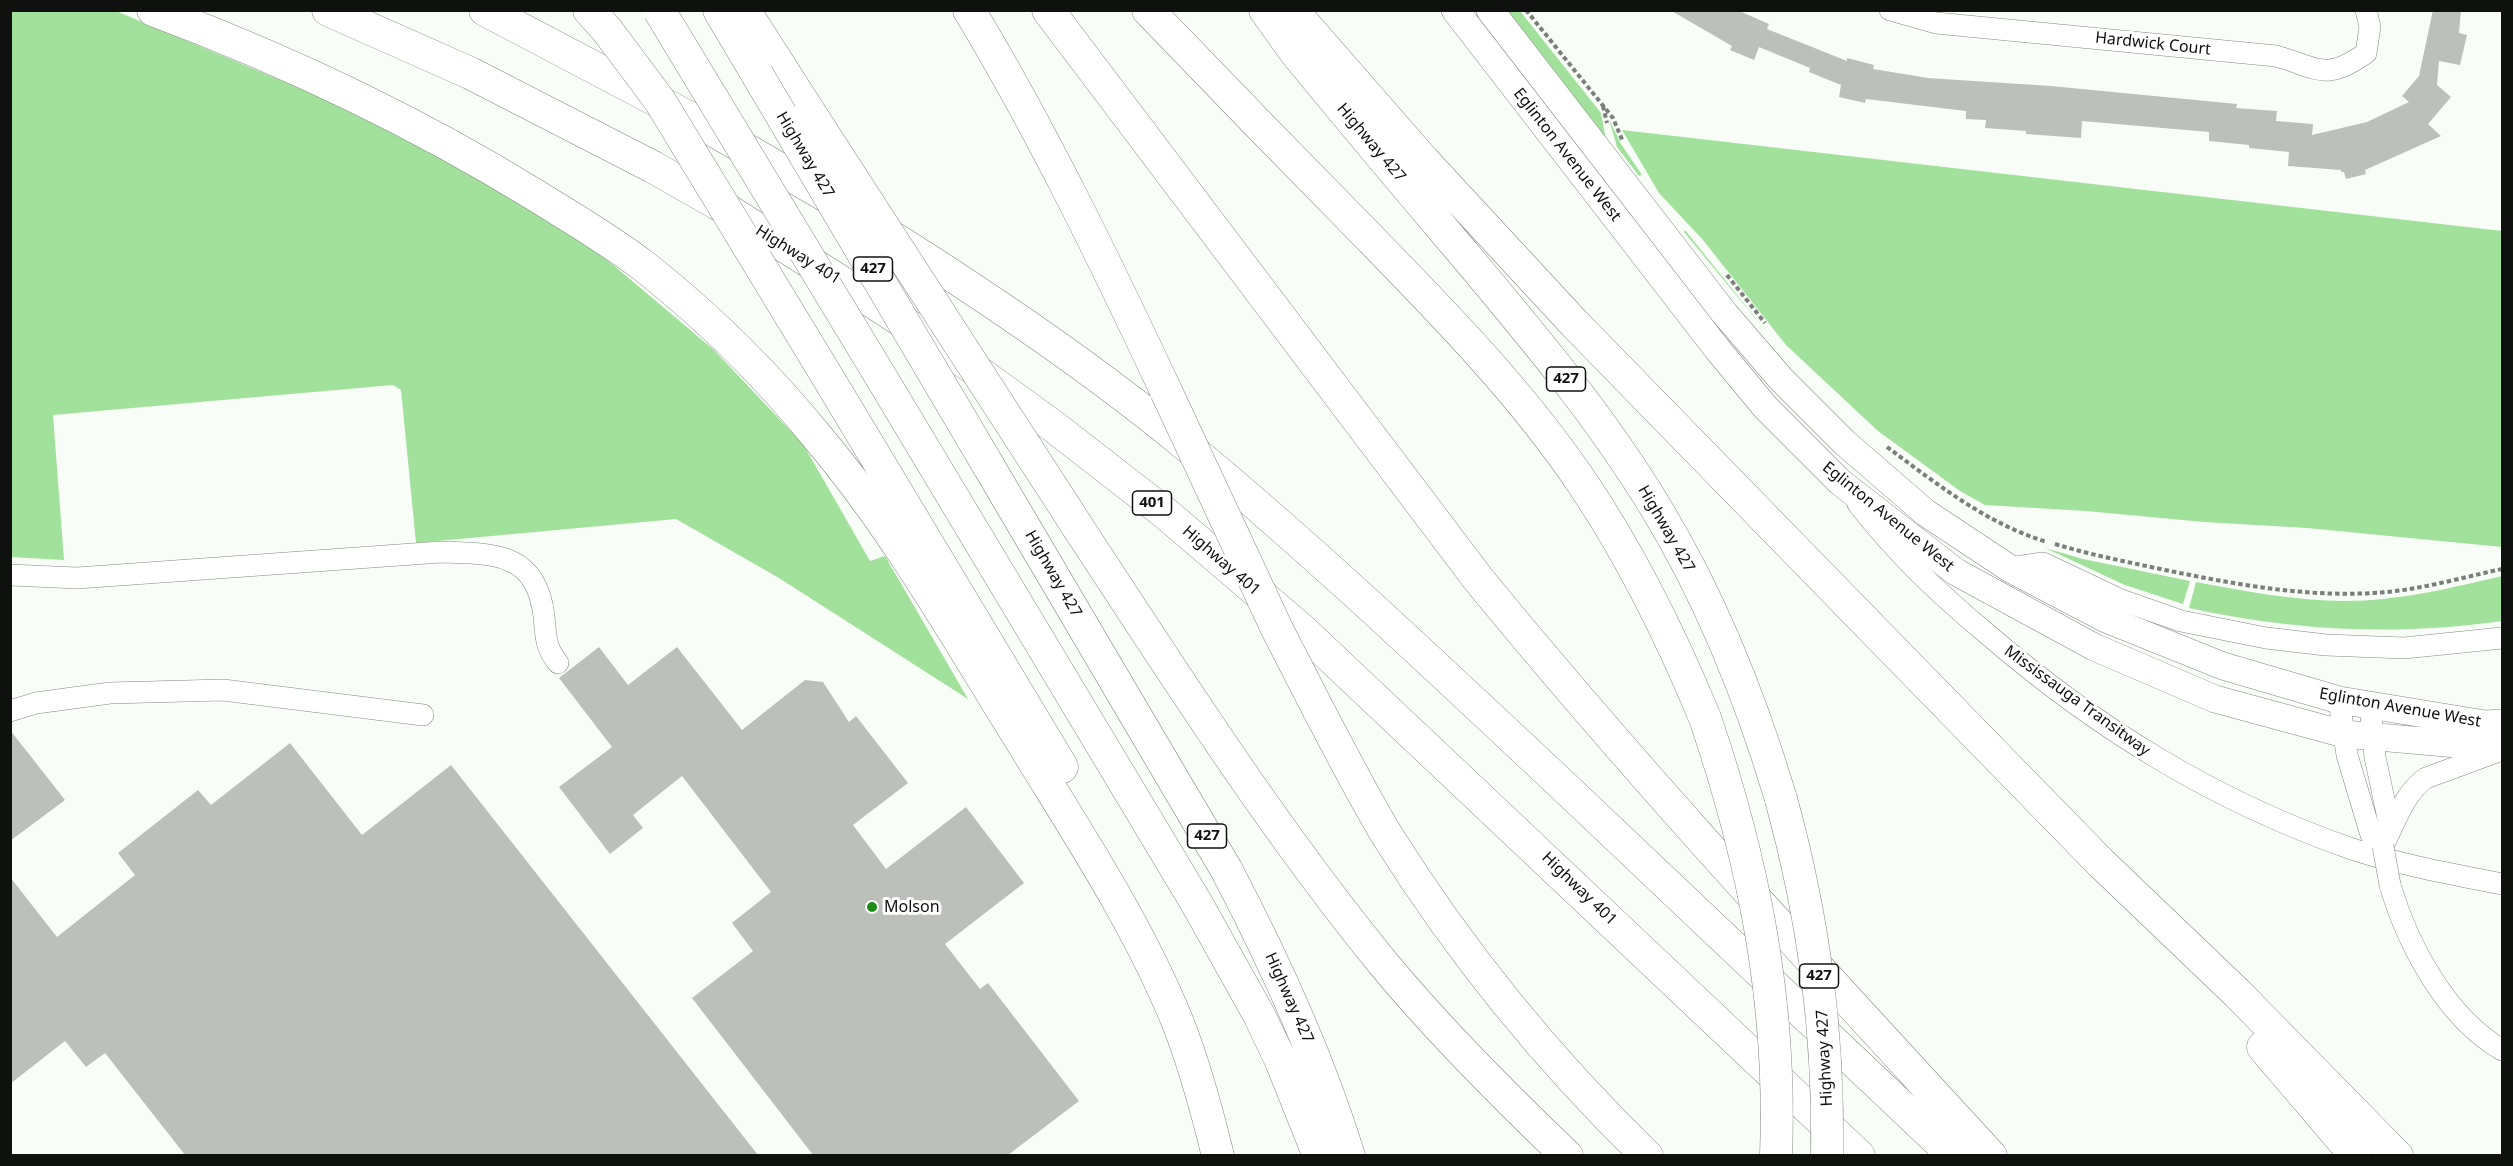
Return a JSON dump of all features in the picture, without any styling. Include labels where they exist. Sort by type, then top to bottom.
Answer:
[{"type":"highway","points":[[153,10],[260,54],[393,114],[493,169],[608,240],[636,260],[748,361],[816,435],[878,516],[926,585],[1092,856],[1121,907],[1177,1022],[1196,1076],[1218,1155]]},
{"type":"highway","name":"Highway 401","points":[[328,10],[470,73],[718,204],[966,363],[1053,426],[1165,513],[1302,630],[1859,1155]]},
{"type":"highway","points":[[485,10],[711,129],[831,199],[988,300],[1178,439],[1334,573],[1953,1155]]},
{"type":"highway","points":[[659,10],[1197,904],[1259,1015],[1281,1061],[1319,1155]]},
{"type":"highway","name":"Highway 427","points":[[719,10],[1221,860],[1257,928],[1314,1053],[1349,1155]]},
{"type":"highway","points":[[744,10],[1081,532],[1263,806],[1339,908],[1431,1020],[1567,1155]]},
{"type":"highway","points":[[969,10],[1050,152],[1099,249],[1277,629],[1317,710],[1388,837],[1474,960],[1563,1069],[1647,1155]]},
{"type":"highway","points":[[1048,10],[1465,562],[1539,654],[1659,792],[1991,1155]]},
{"type":"highway","points":[[1148,10],[1452,323],[1526,409],[1582,483],[1634,565],[1674,644],[1705,718],[1734,806],[1760,917],[1770,986],[1776,1054],[1776,1155]]},
{"type":"highway","name":"Highway 427","points":[[1265,10],[1295,52],[1518,318],[1618,449],[1657,508],[1688,568],[1745,691],[1782,799],[1798,859],[1820,981],[1826,1053],[1827,1155]]},
{"type":"highway","points":[[1292,10],[1424,161],[1574,323],[2100,862],[2237,993],[2397,1155]]},
{"type":"highway","points":[[598,20],[660,101],[1006,674],[1166,946],[1212,1056],[1230,1114],[1239,1155]]},
{"type":"highway","points":[[2100,862],[2356,1155]]},
{"type":"main road","name":"Eglinton Avenue West","points":[[1455,10],[1766,408],[1840,482],[1956,572],[2094,647],[2215,699],[2344,735],[2502,749]]},
{"type":"main road","name":"Eglinton Avenue West","points":[[1490,10],[1725,314],[1781,379],[1845,443],[1926,513],[2009,568],[2106,619],[2223,666],[2339,700],[2485,724],[2502,723]]},
{"type":"street","name":"Hardwick Court","points":[[1890,10],[1936,23],[2276,56],[2316,71],[2334,71],[2348,66],[2366,53],[2370,27],[2366,10]]},
{"type":"street","name":"Mississauga Transitway","points":[[1840,482],[1887,541],[1928,584],[2023,666],[2128,742],[2222,795],[2352,849],[2420,868],[2502,884]]},
{"type":"street","points":[[10,575],[77,578],[441,552],[491,554],[520,564],[534,581],[543,606],[548,650],[558,663]]},
{"type":"street","points":[[2009,568],[2043,563],[2121,600],[2181,621],[2266,638],[2326,645],[2404,648],[2502,638]]},
{"type":"street","points":[[10,711],[36,703],[110,693],[223,690],[423,715]]},
{"type":"street","points":[[2339,700],[2347,755],[2371,835],[2383,846]]},
{"type":"street","points":[[2370,705],[2375,757],[2389,823],[2383,846],[2390,885],[2402,923],[2448,1002],[2475,1030],[2502,1050]]},
{"type":"street","points":[[2383,846],[2418,783],[2502,749]]},
{"type":"path","points":[[1526,10],[1603,106]]},
{"type":"path","points":[[1882,442],[1943,488],[1989,517],[2033,538],[2112,559],[2194,576],[2272,590],[2335,594],[2408,589],[2502,569]]},
{"type":"green space","points":[[10,11],[116,11],[420,139],[524,199],[612,264],[714,350],[803,444],[870,561],[885,556],[968,699],[779,578],[676,519],[416,543],[401,390],[393,385],[53,415],[64,560],[11,557]]},
{"type":"green space","points":[[1502,11],[1520,11],[1601,113],[1606,139]]},
{"type":"green space","points":[[1609,119],[1621,144],[1642,175],[1639,176],[1617,147]]},
{"type":"green space","points":[[1622,130],[2502,231],[2502,547],[2307,528],[1985,505],[1960,491],[1878,431],[1786,345],[1703,240],[1659,193]]},
{"type":"green space","points":[[1685,230],[1765,330],[1684,232]]},
{"type":"green space","points":[[2045,548],[2083,559],[2190,581],[2183,604],[2125,585]]},
{"type":"green space","points":[[2502,576],[2502,621],[2463,626],[2384,630],[2345,629],[2267,622],[2189,608],[2196,582],[2289,597],[2345,601],[2405,596]]},
{"type":"building","points":[[1670,10],[1737,10],[1769,24],[1767,29],[1847,61],[1847,58],[1874,65],[1873,69],[1928,78],[2051,86],[2237,104],[2236,108],[2277,111],[2276,121],[2313,124],[2312,135],[2367,122],[2409,102],[2402,96],[2419,76],[2433,10],[2461,10],[2459,33],[2467,35],[2460,65],[2439,61],[2437,85],[2451,97],[2428,124],[2441,136],[2365,170],[2366,174],[2346,179],[2341,170],[2288,166],[2289,152],[2209,141],[2209,132],[2082,121],[2081,138],[2026,134],[2026,131],[1985,128],[1986,120],[1966,119],[1966,111],[1866,99],[1865,103],[1839,97],[1841,85],[1809,72],[1810,68],[1759,47],[1754,60],[1730,50],[1732,46]]},
{"type":"building","name":"Molson","points":[[599,647],[628,685],[677,647],[742,730],[805,680],[823,682],[849,722],[856,716],[908,783],[853,825],[886,869],[966,807],[1024,883],[945,944],[980,989],[988,983],[1079,1101],[1008,1155],[813,1155],[692,998],[753,951],[732,923],[771,892],[682,776],[633,815],[643,828],[610,854],[559,787],[612,747],[559,678]]},
{"type":"building","points":[[10,730],[65,800],[10,841]]},
{"type":"building","points":[[290,743],[362,835],[451,765],[758,1155],[185,1155],[105,1053],[86,1067],[65,1041],[10,1084],[10,877],[57,937],[135,875],[118,853],[198,790],[211,805]]},
{"type":"place","name":"Molson","points":[[872,907]]}]
